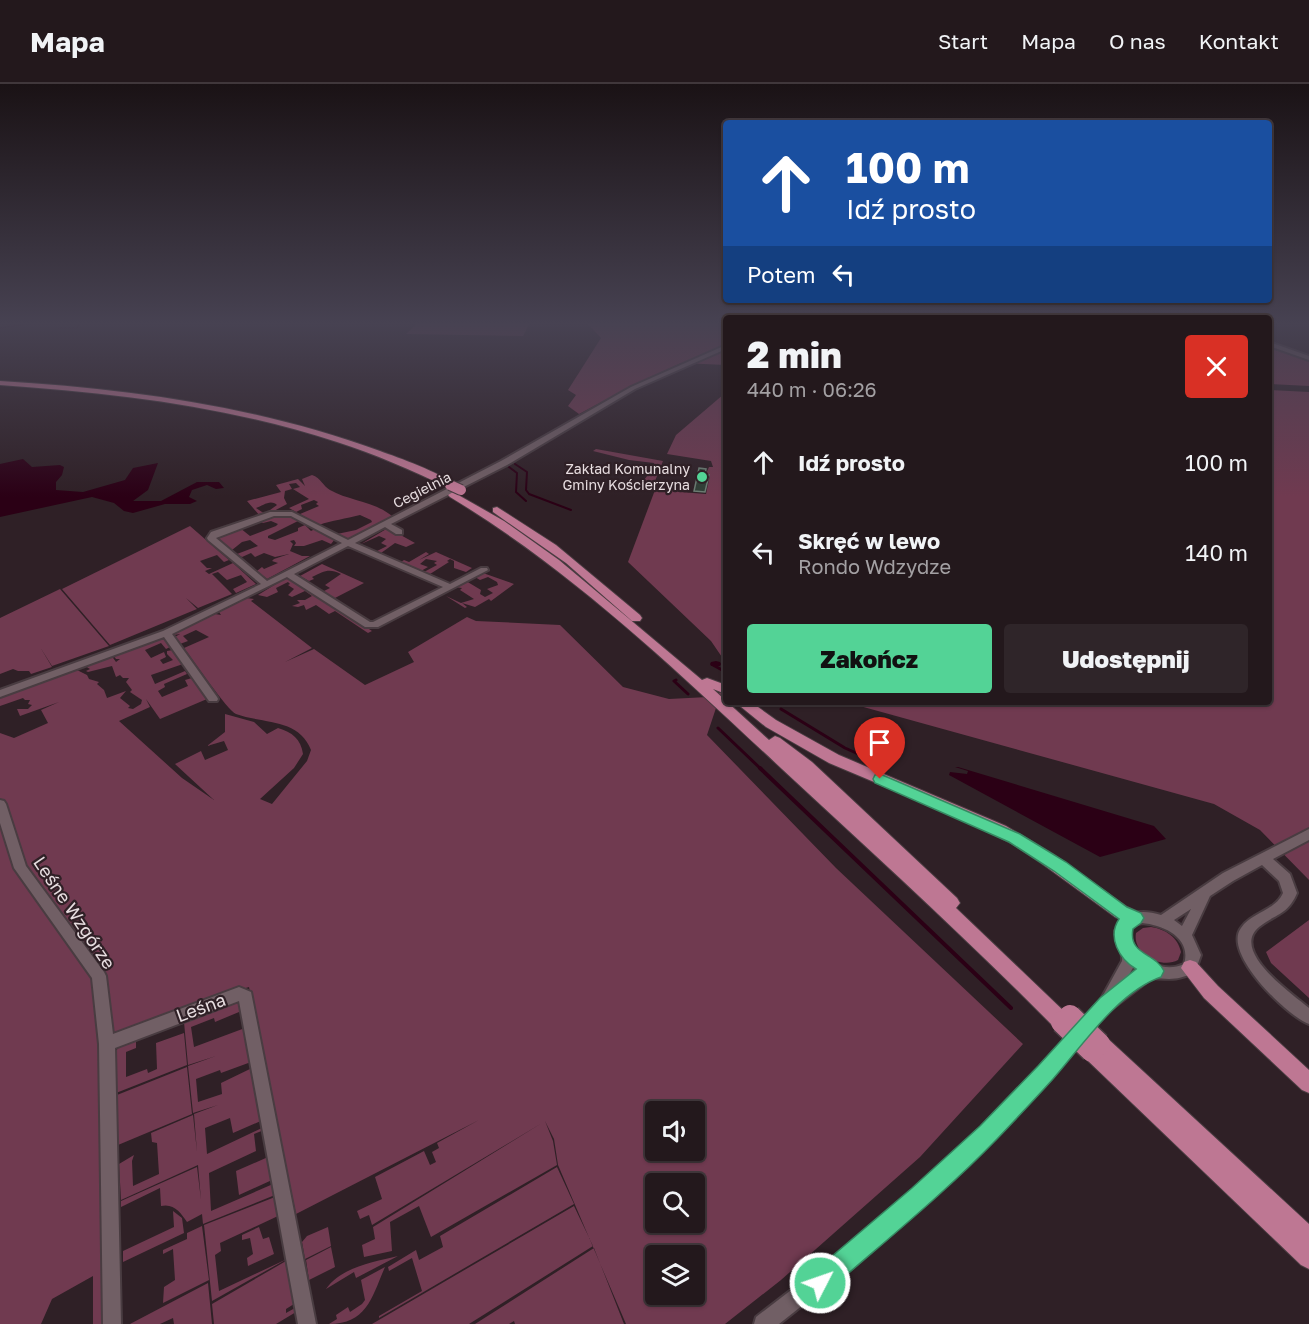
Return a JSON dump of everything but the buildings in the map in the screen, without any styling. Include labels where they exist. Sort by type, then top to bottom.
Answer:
[{"type":"main road","points":[[2,383],[154,396],[261,416],[368,449],[518,523],[581,570],[723,695]]},
{"type":"main road","points":[[451,490],[555,562],[690,676],[1309,1240]]},
{"type":"main road","points":[[708,681],[723,688]]},
{"type":"main road","points":[[735,705],[807,766],[1066,1019]]},
{"type":"main road","points":[[746,705],[779,729],[840,761],[1015,838],[1055,863],[1121,912],[1135,918]]},
{"type":"main road","points":[[1190,968],[1211,992],[1309,1083]]},
{"type":"main road","points":[[1096,1047],[1309,1257]]},
{"type":"street","name":"Cegielnia","points":[[0,694],[166,633],[267,585],[533,447],[649,381]]},
{"type":"street","points":[[267,585],[211,538],[214,534],[281,512],[292,514],[348,543],[450,587]]},
{"type":"street","points":[[385,524],[399,532]]},
{"type":"street","points":[[288,574],[368,625],[375,625],[484,570]]},
{"type":"street","points":[[166,633],[213,699]]},
{"type":"street","name":"Leśne Wzgórze","points":[[0,804],[20,868],[99,976],[107,1044]]},
{"type":"street","points":[[1163,921],[1228,877],[1309,834]]},
{"type":"street","points":[[1263,858],[1285,878],[1290,893],[1284,905],[1247,928],[1244,937],[1245,951],[1260,974],[1309,1017]]},
{"type":"street","points":[[1185,936],[1204,895]]},
{"type":"street","points":[[1151,917],[1163,921],[1185,936],[1194,955],[1190,968],[1184,972],[1172,974],[1155,971],[1130,954],[1125,945],[1122,931],[1124,925],[1135,918],[1151,917]]},
{"type":"street","points":[[1106,1004],[1129,962],[1130,954]]},
{"type":"street","points":[[763,1324],[820,1283],[920,1196],[988,1133],[1106,1004],[1144,974],[1155,971]]},
{"type":"street","name":"Leśna","points":[[107,1044],[239,994],[246,997],[307,1324]]},
{"type":"street","points":[[107,1044],[112,1324]]},
{"type":"shaded area","points":[[574,381],[643,381],[579,414],[568,406],[576,395],[568,390]]},
{"type":"shaded area","points":[[1272,381],[1309,381],[1309,386],[1272,384]]},
{"type":"shaded area","points":[[1272,390],[1309,392],[1309,880],[1260,830],[1214,804],[856,705],[1272,705]]},
{"type":"shaded area","points":[[723,395],[723,659],[711,641],[628,562],[655,490],[636,486],[644,483],[654,463],[629,460],[593,451],[596,449],[663,461],[653,486],[680,492],[706,494],[710,475],[706,474],[709,467],[713,467],[711,461],[667,454],[676,435]]},
{"type":"shaded area","points":[[23,459],[32,467],[60,465],[64,467],[62,475],[56,482],[56,490],[83,492],[125,480],[133,468],[158,463],[148,490],[133,501],[161,501],[197,482],[219,482],[224,488],[216,489],[207,485],[192,490],[189,497],[197,501],[190,504],[165,504],[133,513],[124,511],[114,503],[92,497],[0,517],[0,464]]},
{"type":"shaded area","points":[[312,475],[330,490],[370,504],[393,517],[347,540],[337,534],[356,530],[372,522],[371,520],[360,515],[319,525],[300,514],[319,506],[316,504],[318,502],[314,500],[301,505],[302,509],[296,512],[289,508],[309,499],[293,489],[300,487],[296,483],[289,484],[292,489],[285,491],[284,498],[287,504],[272,512],[270,510],[277,505],[274,503],[256,508],[265,514],[260,516],[247,501],[281,492],[276,485],[298,479],[305,486],[302,479]]},
{"type":"shaded area","points":[[276,515],[288,516],[298,521],[268,538],[275,540],[298,531],[298,528],[305,525],[311,531],[315,529],[335,539],[331,544],[322,540],[304,546],[294,546],[296,543],[294,540],[290,541],[293,544],[290,551],[302,556],[310,556],[267,579],[257,571],[262,567],[264,569],[278,563],[272,561],[289,554],[275,557],[264,553],[255,557],[251,553],[242,557],[237,554],[258,546],[250,540],[242,542],[232,550],[218,538],[240,528],[250,536],[276,526],[278,524],[271,521],[263,523],[259,521]]},
{"type":"shaded area","points":[[190,526],[229,560],[224,562],[217,555],[200,561],[207,568],[212,568],[205,571],[209,574],[233,563],[256,584],[236,593],[233,589],[247,582],[241,575],[227,580],[218,572],[212,574],[232,594],[198,608],[186,598],[197,609],[110,645],[62,589]]},
{"type":"shaded area","points":[[388,528],[415,543],[406,547],[395,543],[381,553],[377,551],[387,546],[381,543],[386,539],[379,536],[361,544]]},
{"type":"shaded area","points":[[426,552],[429,554],[419,560],[436,552],[472,568],[466,572],[454,568],[454,561],[450,559],[430,574],[424,572],[437,565],[434,563],[437,561],[426,559],[420,564],[428,567],[421,571],[401,562],[404,560],[409,562]]},
{"type":"shaded area","points":[[322,564],[364,583],[333,599],[322,592],[330,588],[325,585],[341,574],[326,571],[312,577],[314,579],[309,581],[300,576]]},
{"type":"shaded area","points":[[483,573],[514,584],[491,601],[489,599],[475,607],[462,603],[467,607],[465,608],[446,596],[461,603],[474,599],[460,590],[462,588],[454,587],[466,581],[481,590],[480,594],[485,597],[493,593],[487,589],[498,585],[497,582],[488,577],[480,580],[475,577]]},
{"type":"shaded area","points":[[290,578],[372,631],[368,633],[335,611],[329,614],[316,605],[306,610],[304,605],[292,606],[300,603],[297,600],[305,600],[312,596],[305,591],[292,597],[288,595],[294,589],[288,585],[290,584],[288,582],[276,588],[278,592],[267,597],[258,595],[284,579]]},
{"type":"shaded area","points":[[60,589],[109,646],[52,666],[40,647],[52,667],[31,674],[29,671],[13,669],[0,674],[0,618]]},
{"type":"shaded area","points":[[246,598],[254,599],[251,601],[312,648],[285,662],[314,649],[365,685],[414,662],[408,652],[467,617],[476,621],[560,625],[623,687],[669,699],[708,697],[723,691],[723,705],[716,708],[707,735],[836,868],[1023,1044],[920,1157],[781,1280],[725,1324],[626,1324],[558,1165],[554,1139],[545,1121],[553,1141],[557,1165],[431,1237],[419,1206],[390,1222],[392,1251],[364,1257],[362,1245],[375,1239],[373,1227],[542,1123],[372,1225],[369,1215],[360,1219],[357,1211],[382,1199],[375,1177],[424,1151],[430,1165],[436,1162],[432,1152],[439,1148],[437,1143],[479,1120],[296,1214],[249,987],[205,1001],[100,1043],[108,1324],[93,1324],[93,1276],[52,1299],[41,1324],[0,1324],[0,733],[14,738],[48,723],[41,710],[59,702],[20,716],[17,709],[28,709],[32,705],[28,704],[30,700],[23,698],[0,706],[0,697],[75,669],[87,675],[89,679],[99,682],[97,684],[104,690],[107,698],[126,691],[120,698],[130,706],[128,708],[133,709],[141,704],[142,700],[130,692],[132,690],[126,682],[129,678],[123,678],[120,675],[116,677],[112,666],[88,672],[86,671],[90,669],[85,666],[111,655],[116,662],[120,659],[116,659],[113,655],[160,638],[166,638],[172,646],[166,649],[161,643],[145,650],[151,658],[164,652],[166,657],[160,660],[163,664],[173,660],[167,651],[173,650],[183,664],[151,675],[155,684],[185,671],[187,674],[164,684],[165,687],[158,691],[162,697],[188,686],[185,680],[192,678],[207,699],[160,719],[146,699],[150,707],[119,721],[182,778],[214,800],[175,764],[201,751],[205,760],[228,750],[224,741],[207,746],[225,732],[225,714],[254,722],[267,734],[278,728],[288,732],[298,740],[303,754],[294,768],[260,799],[272,804],[307,761],[311,750],[298,732],[289,727],[236,714],[225,704],[184,648],[209,637],[196,630],[183,636],[188,641],[180,644],[175,637],[180,634],[174,635],[176,631],[215,614],[221,615],[219,612]]},
{"type":"shaded area","points":[[955,767],[1154,826],[1166,839],[1100,857],[949,775],[950,772],[967,774],[968,771]]},
{"type":"shaded area","points":[[1309,920],[1309,998],[1271,963],[1266,952]]},
{"type":"shaded area","points":[[1151,927],[1166,932],[1174,938],[1181,952],[1178,960],[1164,963],[1156,961],[1149,958],[1138,947],[1136,933],[1143,928]]},
{"type":"shaded area","points":[[237,1003],[240,1004],[239,1012],[215,1022],[214,1018],[191,1027],[194,1047],[245,1028],[251,1062],[196,1079],[198,1102],[222,1094],[221,1083],[252,1068],[263,1120],[233,1133],[230,1118],[205,1128],[207,1154],[264,1127],[264,1130],[254,1134],[256,1151],[209,1173],[211,1211],[273,1184],[275,1195],[203,1224],[202,1214],[187,1222],[173,1207],[161,1206],[160,1188],[121,1207],[121,1201],[197,1167],[201,1200],[198,1165],[121,1200],[119,1164],[134,1155],[132,1161],[133,1186],[159,1174],[157,1143],[152,1142],[151,1133],[193,1115],[197,1152],[194,1114],[218,1105],[193,1113],[188,1066],[216,1056],[188,1065],[184,1022]]},
{"type":"shaded area","points":[[184,1033],[187,1065],[116,1093],[114,1053],[120,1046],[136,1040],[136,1048],[126,1052],[126,1077],[147,1069],[148,1073],[157,1069],[156,1043]]},
{"type":"shaded area","points":[[187,1067],[192,1114],[118,1145],[117,1095]]},
{"type":"shaded area","points":[[268,1157],[272,1180],[239,1195],[236,1171]]},
{"type":"shaded area","points":[[557,1167],[574,1204],[379,1318],[422,1291],[412,1258],[389,1271],[388,1267],[416,1250],[419,1260],[443,1247],[440,1236]]},
{"type":"shaded area","points":[[275,1197],[278,1216],[220,1243],[221,1251],[215,1255],[219,1291],[287,1259],[212,1301],[204,1225]]},
{"type":"shaded area","points":[[574,1206],[593,1246],[469,1324],[372,1324]]},
{"type":"shaded area","points":[[173,1211],[182,1218],[184,1233],[123,1262],[123,1251],[174,1227]]},
{"type":"shaded area","points":[[202,1226],[209,1280],[163,1303],[164,1287],[175,1280],[173,1249],[163,1254],[163,1250],[187,1239],[187,1233]]},
{"type":"shaded area","points":[[259,1227],[263,1239],[269,1237],[274,1254],[248,1266],[247,1258],[253,1254],[250,1238],[242,1240],[242,1235]]},
{"type":"shaded area","points":[[328,1227],[331,1246],[305,1259],[302,1242],[307,1236]]},
{"type":"shaded area","points":[[331,1247],[335,1267],[309,1280],[306,1260]]},
{"type":"shaded area","points":[[594,1248],[624,1324],[515,1324],[514,1321],[509,1324],[475,1324]]},
{"type":"shaded area","points":[[398,1256],[356,1278],[354,1272],[326,1289],[340,1275],[349,1270]]},
{"type":"shaded area","points":[[286,1261],[294,1304],[286,1309],[286,1313],[295,1308],[296,1312],[276,1324],[214,1324],[212,1304]]},
{"type":"shaded area","points":[[385,1267],[372,1298],[360,1314],[342,1323],[329,1324],[337,1319],[336,1315],[348,1307],[350,1312],[362,1304],[365,1300],[361,1280]]},
{"type":"shaded area","points":[[208,1283],[212,1324],[174,1324],[173,1318],[160,1324],[130,1324]]},
{"type":"waterway","points":[[515,464],[527,472],[526,490],[529,494],[571,510]]},
{"type":"waterway","points":[[509,467],[517,473],[516,492],[526,501]]},
{"type":"waterway","points":[[713,665],[723,670]]},
{"type":"waterway","points":[[676,680],[674,681],[688,694]]},
{"type":"waterway","points":[[781,709],[845,748],[881,764]]},
{"type":"waterway","points":[[718,728],[762,770]]},
{"type":"waterway","points":[[760,768],[1011,1008]]},
{"type":"place","name":"Zakład Komunalny Gminy Kościerzyna","points":[[702,477]]},
{"type":"route","points":[[820,1283],[988,1133],[1106,1004],[1144,974],[1155,971],[1130,954],[1122,938],[1124,925],[1135,918],[1121,912],[1045,856],[1015,838],[880,779]]}]
